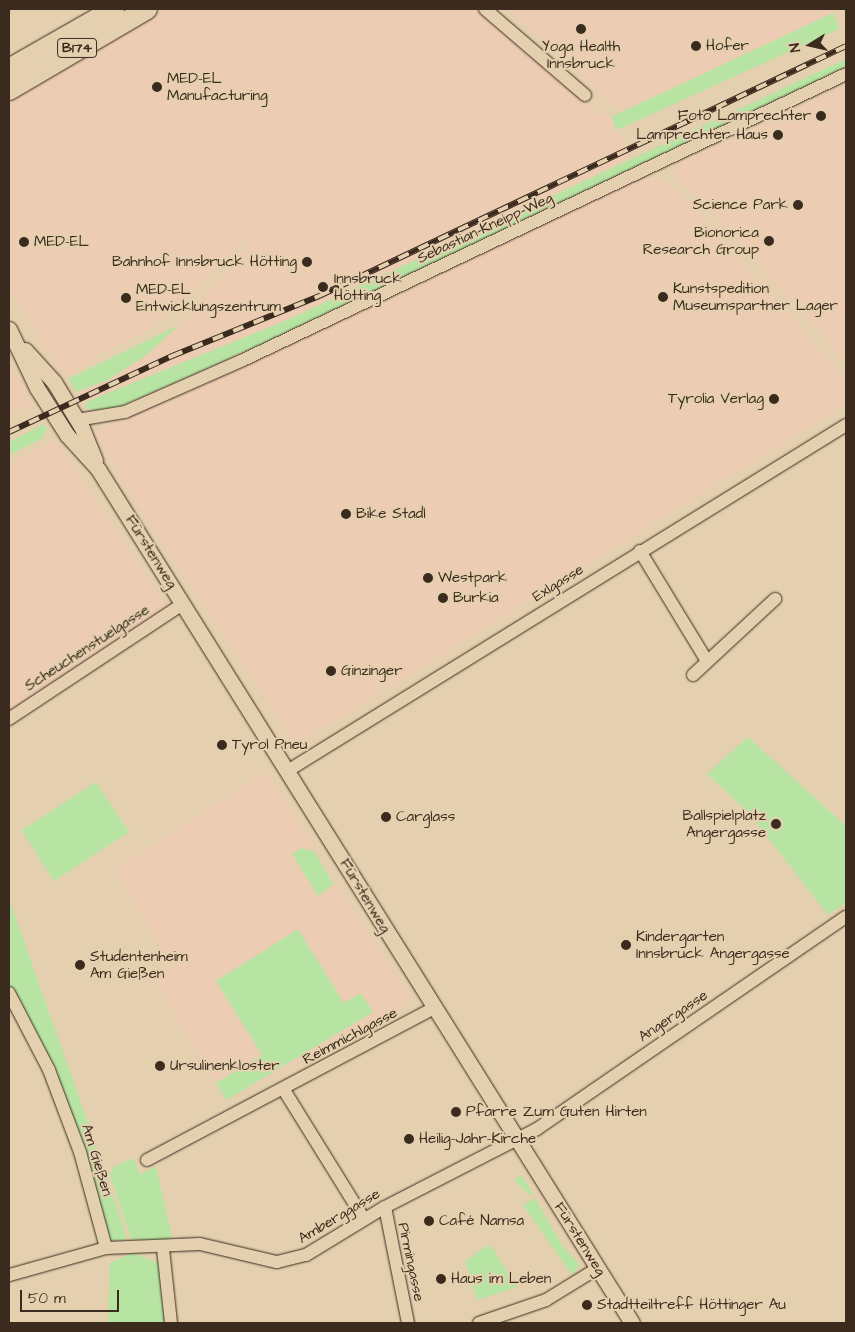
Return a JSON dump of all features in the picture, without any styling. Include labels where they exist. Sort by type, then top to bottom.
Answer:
[{"type":"main road","name":"B174","points":[[9,69],[114,9]]},
{"type":"main road","name":"B174","points":[[9,90],[148,9]]},
{"type":"street","points":[[485,9],[585,95]]},
{"type":"street","name":"Sebastian-Kneipp-Weg","points":[[77,420],[125,412],[243,360],[846,74]]},
{"type":"street","name":"Fürstenweg","points":[[12,334],[54,382],[77,420],[98,469]]},
{"type":"street","name":"Fürstenweg","points":[[12,334],[56,418],[98,469],[288,770],[434,1008],[632,1323]]},
{"type":"street","name":"Exlgasse","points":[[288,770],[846,425]]},
{"type":"street","points":[[640,551],[707,661]]},
{"type":"street","points":[[693,675],[776,599]]},
{"type":"street","name":"Scheuchenstuelgasse","points":[[9,719],[183,604]]},
{"type":"street","name":"Angergasse","points":[[518,1140],[846,917]]},
{"type":"street","name":"Am Gießen","points":[[9,993],[49,1070],[80,1152],[106,1248]]},
{"type":"street","name":"Reimmichlgasse","points":[[147,1160],[284,1090],[434,1008]]},
{"type":"street","points":[[284,1090],[364,1220]]},
{"type":"street","name":"Amberggasse","points":[[106,1248],[163,1249],[200,1244],[230,1248],[260,1261],[296,1260],[385,1207],[518,1140]]},
{"type":"street","name":"Pirmingasse","points":[[385,1207],[408,1323]]},
{"type":"street","points":[[9,1275],[106,1248]]},
{"type":"street","points":[[163,1249],[171,1323]]},
{"type":"street","points":[[479,1323],[546,1300],[598,1268]]},
{"type":"shaded area","points":[[165,9],[479,9],[596,112],[611,117],[630,158],[287,320],[86,402],[80,392],[148,354],[189,317],[249,245],[249,238],[157,324],[64,376],[9,289],[9,103]]},
{"type":"shaded area","points":[[507,9],[832,9],[833,13],[622,112]]},
{"type":"shaded area","points":[[846,86],[846,362],[708,206],[674,177],[676,164]]},
{"type":"shaded area","points":[[653,177],[670,184],[688,201],[846,378],[846,404],[302,741],[291,738],[92,432],[640,178]]},
{"type":"shaded area","points":[[9,364],[34,404],[9,415]]},
{"type":"shaded area","points":[[56,440],[167,607],[9,712],[9,464]]},
{"type":"shaded area","points":[[265,772],[410,998],[404,1007],[227,1100],[153,978],[173,966],[114,870]]},
{"type":"green space","points":[[833,13],[839,29],[617,130],[611,117]]},
{"type":"green space","points":[[846,59],[846,67],[261,344],[112,410],[86,409],[86,402],[287,320]]},
{"type":"green space","points":[[179,325],[148,354],[108,380],[76,392],[68,379]]},
{"type":"green space","points":[[44,424],[47,430],[41,439],[9,455],[9,442]]},
{"type":"green space","points":[[748,737],[846,826],[846,903],[828,915],[748,812],[707,774]]},
{"type":"green space","points":[[96,782],[129,832],[54,881],[21,830]]},
{"type":"green space","points":[[302,848],[314,851],[334,884],[318,896],[292,854]]},
{"type":"green space","points":[[9,899],[105,1171],[127,1239],[108,1242],[80,1152],[9,993]]},
{"type":"green space","points":[[298,929],[344,1003],[361,993],[373,1012],[227,1100],[216,1083],[262,1055],[216,981]]},
{"type":"green space","points":[[133,1158],[140,1175],[156,1166],[173,1242],[131,1239],[110,1175],[114,1167]]},
{"type":"green space","points":[[521,1175],[533,1193],[529,1195],[514,1180]]},
{"type":"green space","points":[[535,1198],[562,1245],[580,1265],[572,1275],[523,1205]]},
{"type":"green space","points":[[490,1244],[517,1287],[477,1300],[465,1261]]},
{"type":"green space","points":[[132,1253],[166,1266],[171,1323],[108,1323],[110,1263]]},
{"type":"railway","points":[[9,432],[172,356],[319,296],[846,46]]},
{"type":"place","name":"Yoga Health Innsbruck","points":[[581,29]]},
{"type":"place","name":"Hofer","points":[[696,46]]},
{"type":"place","name":"MED-EL Manufacturing","points":[[157,87]]},
{"type":"place","name":"Foto Lamprechter","points":[[821,116]]},
{"type":"place","name":"Lamprechter Haus","points":[[778,135]]},
{"type":"place","name":"Science Park","points":[[798,205]]},
{"type":"place","name":"Bionorica Research Group","points":[[769,241]]},
{"type":"place","name":"MED-EL","points":[[24,242]]},
{"type":"place","name":"Bahnhof Innsbruck Hötting","points":[[307,262]]},
{"type":"place","name":"Innsbruck Hötting","points":[[323,287]]},
{"type":"place","name":"Kunstspedition Museumspartner Lager","points":[[663,297]]},
{"type":"place","name":"MED-EL Entwicklungszentrum","points":[[126,298]]},
{"type":"place","name":"Tyrolia Verlag","points":[[774,399]]},
{"type":"place","name":"Bike Stadl","points":[[346,514]]},
{"type":"place","name":"Westpark","points":[[428,578]]},
{"type":"place","name":"Burkia","points":[[443,598]]},
{"type":"place","name":"Ginzinger","points":[[331,671]]},
{"type":"place","name":"Tyrol Pneu","points":[[222,745]]},
{"type":"place","name":"Carglass","points":[[386,817]]},
{"type":"place","name":"Ballspielplatz Angergasse","points":[[776,824]]},
{"type":"place","name":"Kindergarten Innsbruck Angergasse","points":[[626,945]]},
{"type":"place","name":"Studentenheim Am Gießen","points":[[80,965]]},
{"type":"place","name":"Ursulinenkloster","points":[[160,1066]]},
{"type":"place","name":"Pfarre Zum Guten Hirten","points":[[456,1112]]},
{"type":"place","name":"Heilig-Jahr-Kirche","points":[[409,1139]]},
{"type":"place","name":"Café Namsa","points":[[429,1221]]},
{"type":"place","name":"Haus im Leben","points":[[441,1279]]},
{"type":"place","name":"Stadtteiltreff Höttinger Au","points":[[587,1305]]}]
